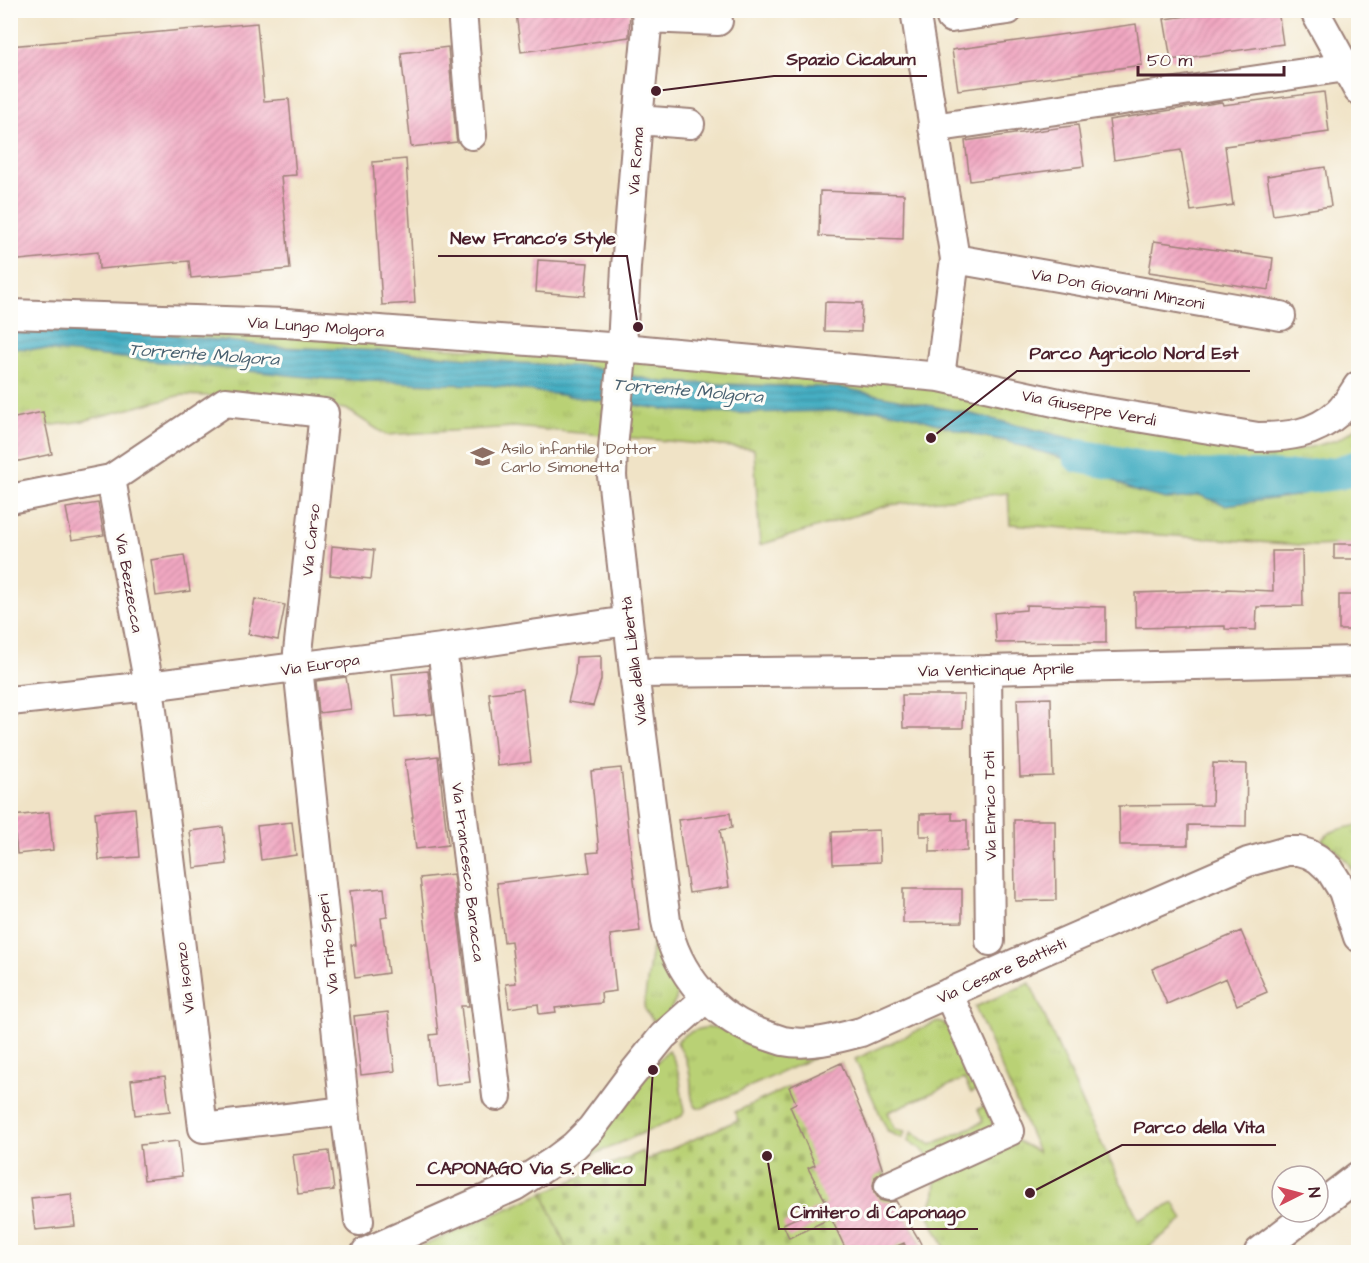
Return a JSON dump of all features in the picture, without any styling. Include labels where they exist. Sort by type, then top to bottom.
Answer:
[{"type":"street","points":[[462,10],[472,135]]},
{"type":"street","points":[[915,10],[955,259],[940,377]]},
{"type":"street","points":[[950,10],[951,18],[1008,10]]},
{"type":"street","points":[[933,128],[1352,78],[1314,10]]},
{"type":"street","points":[[647,14],[718,21]]},
{"type":"street","name":"Via Roma","points":[[615,423],[647,14]]},
{"type":"street","points":[[638,120],[690,124]]},
{"type":"street","name":"Via Don Giovanni Minzoni","points":[[955,259],[1281,316]]},
{"type":"street","name":"Via Lungo Molgora","points":[[10,314],[286,323],[621,357]]},
{"type":"street","name":"Via Giuseppe Verdi","points":[[621,357],[940,377],[1082,408],[1258,437],[1281,437],[1302,433],[1319,426],[1339,412],[1359,386]]},
{"type":"street","name":"Via Carso","points":[[111,479],[225,402],[324,413],[298,667]]},
{"type":"street","name":"Viale della Libertà","points":[[615,423],[612,476],[663,898]]},
{"type":"street","points":[[10,499],[111,479]]},
{"type":"street","name":"Via Bezzecca","points":[[111,479],[148,686]]},
{"type":"street","name":"Via Europa","points":[[10,701],[298,667],[628,621]]},
{"type":"street","name":"Via Francesco Baracca","points":[[442,648],[497,1096]]},
{"type":"street","name":"Via Venticinque Aprile","points":[[634,673],[987,670],[1359,661]]},
{"type":"street","name":"Via Tito Speri","points":[[298,667],[345,1111],[359,1221]]},
{"type":"street","name":"Via Enrico Toti","points":[[987,670],[990,941]]},
{"type":"street","name":"Via Isonzo","points":[[148,686],[203,1128],[345,1111]]},
{"type":"street","name":"Via Cesare Battisti","points":[[663,898],[668,932],[675,951],[706,998],[718,1010],[755,1031],[782,1041],[832,1040],[861,1032],[1248,862],[1287,851],[1310,854],[1330,870],[1343,891],[1359,937]]},
{"type":"street","points":[[890,1186],[1010,1131],[948,993]]},
{"type":"street","points":[[366,1252],[515,1186],[554,1161],[591,1129],[663,1036],[706,998]]},
{"type":"street","points":[[1330,1198],[1359,1176]]},
{"type":"street","points":[[1259,1252],[1295,1224]]},
{"type":"green space","points":[[10,317],[919,381],[1295,451],[1337,440],[1358,427],[1358,544],[1314,546],[1010,524],[1008,493],[889,505],[760,545],[754,449],[514,427],[386,435],[346,409],[181,395],[83,421],[40,427],[11,426]]},
{"type":"green space","points":[[1358,825],[1358,882],[1344,858],[1322,840],[1334,831]]},
{"type":"green space","points":[[655,925],[660,953],[675,979],[677,989],[675,1001],[657,1025],[645,1011],[644,1004]]},
{"type":"green space","points":[[1030,983],[1091,1122],[1139,1220],[1174,1203],[1183,1220],[1142,1252],[947,1252],[927,1212],[935,1194],[935,1175],[1016,1140],[1038,1152],[975,1007]]},
{"type":"green space","points":[[936,1022],[942,1022],[950,1028],[977,1090],[971,1093],[964,1079],[888,1112],[895,1129],[905,1131],[902,1138],[888,1132],[855,1059]]},
{"type":"green space","points":[[714,1027],[818,1054],[818,1056],[702,1108],[697,1108],[692,1097],[688,1066],[676,1042],[684,1035],[694,1031]]},
{"type":"green space","points":[[668,1050],[676,1064],[680,1080],[684,1112],[682,1116],[556,1171]]},
{"type":"green space","points":[[841,1063],[872,1137],[886,1179],[925,1252],[568,1252],[543,1193],[643,1151],[646,1160],[738,1120],[735,1112]]},
{"type":"green space","points":[[985,1106],[994,1127],[929,1157],[908,1141],[912,1132],[931,1145],[983,1122],[978,1109]]},
{"type":"green space","points":[[543,1193],[568,1252],[409,1252]]},
{"type":"water","name":"Torrente Molgora","points":[[11,323],[102,327],[279,347],[407,352],[589,367],[662,382],[843,388],[972,414],[1094,444],[1122,465],[1164,469],[1213,485],[1297,471],[1358,455],[1358,477],[1296,496],[1225,505],[1199,495],[1166,499],[1137,492],[1098,469],[1005,441],[975,435],[904,414],[880,410],[741,413],[677,411],[488,385],[327,379],[11,348]]},
{"type":"building","points":[[533,10],[630,10],[629,37],[521,52],[516,13]]},
{"type":"building","points":[[1234,10],[1278,10],[1283,44],[1171,60],[1164,19]]},
{"type":"building","points":[[257,23],[264,101],[289,99],[296,175],[281,176],[290,269],[191,278],[189,261],[99,269],[98,252],[10,261],[10,46]]},
{"type":"building","points":[[1136,24],[1142,65],[958,90],[952,50]]},
{"type":"building","points":[[448,47],[457,142],[411,147],[401,53]]},
{"type":"building","points":[[1324,92],[1329,132],[1225,146],[1233,205],[1191,211],[1181,150],[1114,160],[1109,120],[1222,102],[1223,105]]},
{"type":"building","points":[[1078,125],[1084,166],[970,181],[965,141]]},
{"type":"building","points":[[406,159],[415,303],[382,305],[373,162]]},
{"type":"building","points":[[1325,167],[1331,206],[1273,215],[1267,176]]},
{"type":"building","points":[[820,191],[904,194],[903,239],[819,236]]},
{"type":"building","points":[[1154,241],[1273,258],[1269,290],[1149,272]]},
{"type":"building","points":[[538,260],[588,263],[585,296],[536,292]]},
{"type":"building","points":[[825,302],[862,303],[861,332],[824,331]]},
{"type":"building","points":[[43,412],[52,454],[10,463],[10,419]]},
{"type":"building","points":[[98,503],[104,535],[72,540],[66,508]]},
{"type":"building","points":[[1334,544],[1359,544],[1359,559],[1334,559]]},
{"type":"building","points":[[332,546],[374,550],[371,579],[330,575]]},
{"type":"building","points":[[1272,551],[1302,551],[1303,606],[1257,607],[1256,630],[1225,629],[1225,626],[1136,628],[1135,593],[1227,589],[1273,591]]},
{"type":"building","points":[[184,555],[190,591],[156,596],[151,560]]},
{"type":"building","points":[[1339,595],[1359,595],[1359,630],[1339,630]]},
{"type":"building","points":[[255,599],[285,605],[278,640],[248,634]]},
{"type":"building","points":[[1026,605],[1106,607],[1106,643],[996,643],[994,613],[1026,610]]},
{"type":"building","points":[[601,656],[601,680],[593,706],[568,702],[575,674],[576,657]]},
{"type":"building","points":[[428,671],[433,714],[396,717],[392,674]]},
{"type":"building","points":[[346,677],[351,709],[319,713],[316,681]]},
{"type":"building","points":[[523,689],[531,762],[497,766],[489,693]]},
{"type":"building","points":[[902,695],[964,695],[963,728],[903,728]]},
{"type":"building","points":[[1051,698],[1053,776],[1020,777],[1017,699]]},
{"type":"building","points":[[438,756],[448,845],[416,849],[405,760]]},
{"type":"building","points":[[1213,763],[1247,764],[1246,826],[1188,825],[1188,845],[1120,845],[1119,806],[1212,805]]},
{"type":"building","points":[[621,768],[640,931],[610,935],[616,991],[601,993],[602,1003],[555,1008],[556,1012],[539,1014],[538,1004],[509,1008],[506,984],[516,983],[511,941],[504,942],[497,883],[590,872],[587,853],[599,852],[591,771]]},
{"type":"building","points":[[135,808],[139,857],[99,860],[95,812]]},
{"type":"building","points":[[49,812],[53,850],[17,854],[13,816]]},
{"type":"building","points":[[730,813],[732,828],[720,830],[729,887],[689,893],[678,820]]},
{"type":"building","points":[[952,813],[952,820],[967,820],[967,851],[930,852],[930,836],[920,836],[920,814]]},
{"type":"building","points":[[1014,820],[1055,820],[1056,900],[1015,901]]},
{"type":"building","points":[[292,822],[296,855],[261,860],[257,826]]},
{"type":"building","points":[[223,827],[227,864],[194,868],[190,831]]},
{"type":"building","points":[[879,830],[880,862],[833,864],[832,832]]},
{"type":"building","points":[[453,874],[469,1006],[461,1006],[470,1082],[435,1086],[430,1035],[438,1034],[420,878]]},
{"type":"building","points":[[384,888],[387,917],[381,918],[388,973],[355,978],[351,945],[356,945],[350,891]]},
{"type":"building","points":[[903,889],[962,889],[962,922],[903,923]]},
{"type":"building","points":[[1241,931],[1267,992],[1237,1005],[1226,978],[1167,1004],[1152,969]]},
{"type":"building","points":[[388,1012],[395,1071],[361,1075],[354,1016]]},
{"type":"building","points":[[841,1063],[872,1137],[883,1171],[875,1177],[874,1192],[880,1200],[896,1201],[925,1252],[908,1252],[904,1243],[884,1252],[847,1252],[831,1218],[789,1238],[783,1224],[827,1204],[808,1168],[815,1165],[790,1106],[796,1103],[789,1087]]},
{"type":"building","points":[[165,1076],[170,1111],[135,1115],[131,1080]]},
{"type":"building","points":[[178,1141],[182,1176],[144,1180],[140,1145]]},
{"type":"building","points":[[329,1151],[334,1190],[298,1194],[293,1155]]},
{"type":"building","points":[[71,1194],[75,1226],[35,1230],[31,1198]]},
{"type":"waterway","name":"Torrente Molgora","points":[[1079,456],[1185,476],[1298,478],[1338,473],[1358,467]]},
{"type":"place","name":"Spazio Cicabum","points":[[656,91]]},
{"type":"place","name":"New Franco's Style","points":[[638,327]]},
{"type":"place","name":"Parco Agricolo Nord Est","points":[[931,438]]},
{"type":"place","name":"Asilo infantile \"Dottor Carlo Simonetta\"","points":[[483,457]]},
{"type":"place","name":"CAPONAGO Via S. Pellico","points":[[653,1070]]},
{"type":"place","name":"Cimitero di Caponago","points":[[767,1156]]},
{"type":"place","name":"Parco della Vita","points":[[1030,1193]]}]
